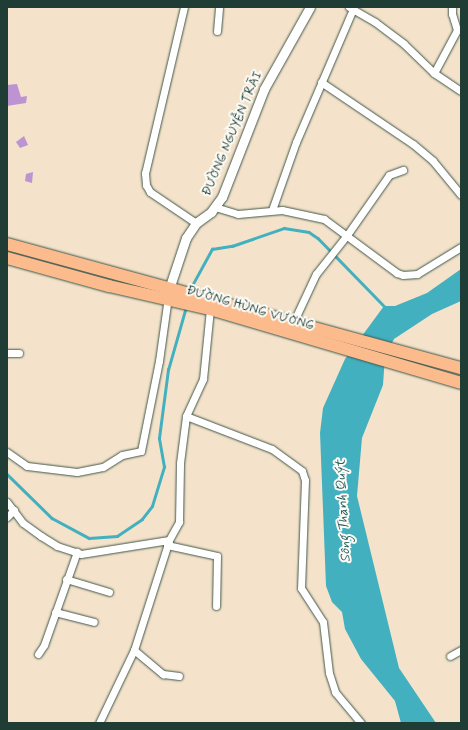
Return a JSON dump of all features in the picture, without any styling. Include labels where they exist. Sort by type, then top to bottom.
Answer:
[{"type":"highway","name":"ĐƯỜNG HÙNG VƯƠNG","points":[[7,244],[170,297]]},
{"type":"highway","name":"ĐƯỜNG HÙNG VƯƠNG","points":[[7,258],[170,297],[321,330],[461,368]]},
{"type":"highway","name":"ĐƯỜNG HÙNG VƯƠNG","points":[[203,304],[316,342],[461,383]]},
{"type":"street","points":[[184,7],[145,173],[146,185],[150,192],[196,223]]},
{"type":"street","points":[[217,31],[218,7]]},
{"type":"street","name":"ĐƯỜNG NGUYỄN TRÃI","points":[[170,297],[186,238],[196,223],[215,207],[222,197],[264,89],[310,7]]},
{"type":"street","points":[[434,73],[457,30],[452,14],[452,7]]},
{"type":"street","points":[[272,210],[296,142],[351,8],[404,44],[434,73],[461,91]]},
{"type":"street","points":[[321,82],[413,144],[434,161],[461,194]]},
{"type":"street","points":[[292,323],[309,285],[326,260],[347,235],[389,175],[403,170]]},
{"type":"street","points":[[215,207],[247,215],[272,210],[294,211],[324,219],[397,273],[411,276],[461,247]]},
{"type":"street","points":[[7,452],[27,466],[77,472],[103,467],[122,455],[141,451],[170,297]]},
{"type":"street","points":[[99,723],[134,650],[168,543],[179,522],[180,463],[186,416],[203,378],[203,304]]},
{"type":"street","points":[[7,353],[19,353]]},
{"type":"street","points":[[186,416],[272,449],[302,472],[305,480],[301,588],[323,622],[329,673],[335,692],[360,723]]},
{"type":"street","points":[[7,502],[23,523],[41,536],[76,552],[86,554],[168,543],[216,556],[216,606]]},
{"type":"street","points":[[7,517],[14,510]]},
{"type":"street","points":[[38,654],[55,612],[76,552]]},
{"type":"street","points":[[66,579],[109,592]]},
{"type":"street","points":[[55,612],[94,622]]},
{"type":"street","points":[[134,650],[163,674],[179,676]]},
{"type":"street","points":[[450,656],[461,650]]},
{"type":"water","name":"Sông Thanh Quýt","points":[[461,269],[461,301],[432,314],[394,339],[385,356],[383,385],[362,438],[357,496],[399,668],[436,723],[401,723],[395,701],[361,659],[345,629],[342,612],[332,602],[326,586],[320,433],[323,408],[345,359],[384,306],[395,306],[427,293]]},
{"type":"building","points":[[17,84],[21,97],[27,96],[26,103],[7,106],[7,85]]},
{"type":"building","points":[[24,136],[28,145],[20,148],[16,142]]},
{"type":"building","points":[[33,172],[32,183],[25,181],[26,174]]},
{"type":"waterway","points":[[189,291],[212,249],[232,246],[284,228],[309,232],[318,238],[386,308]]},
{"type":"waterway","points":[[7,474],[52,518],[89,538],[117,536],[142,519],[152,506],[164,467],[159,438],[168,370],[186,307]]}]
